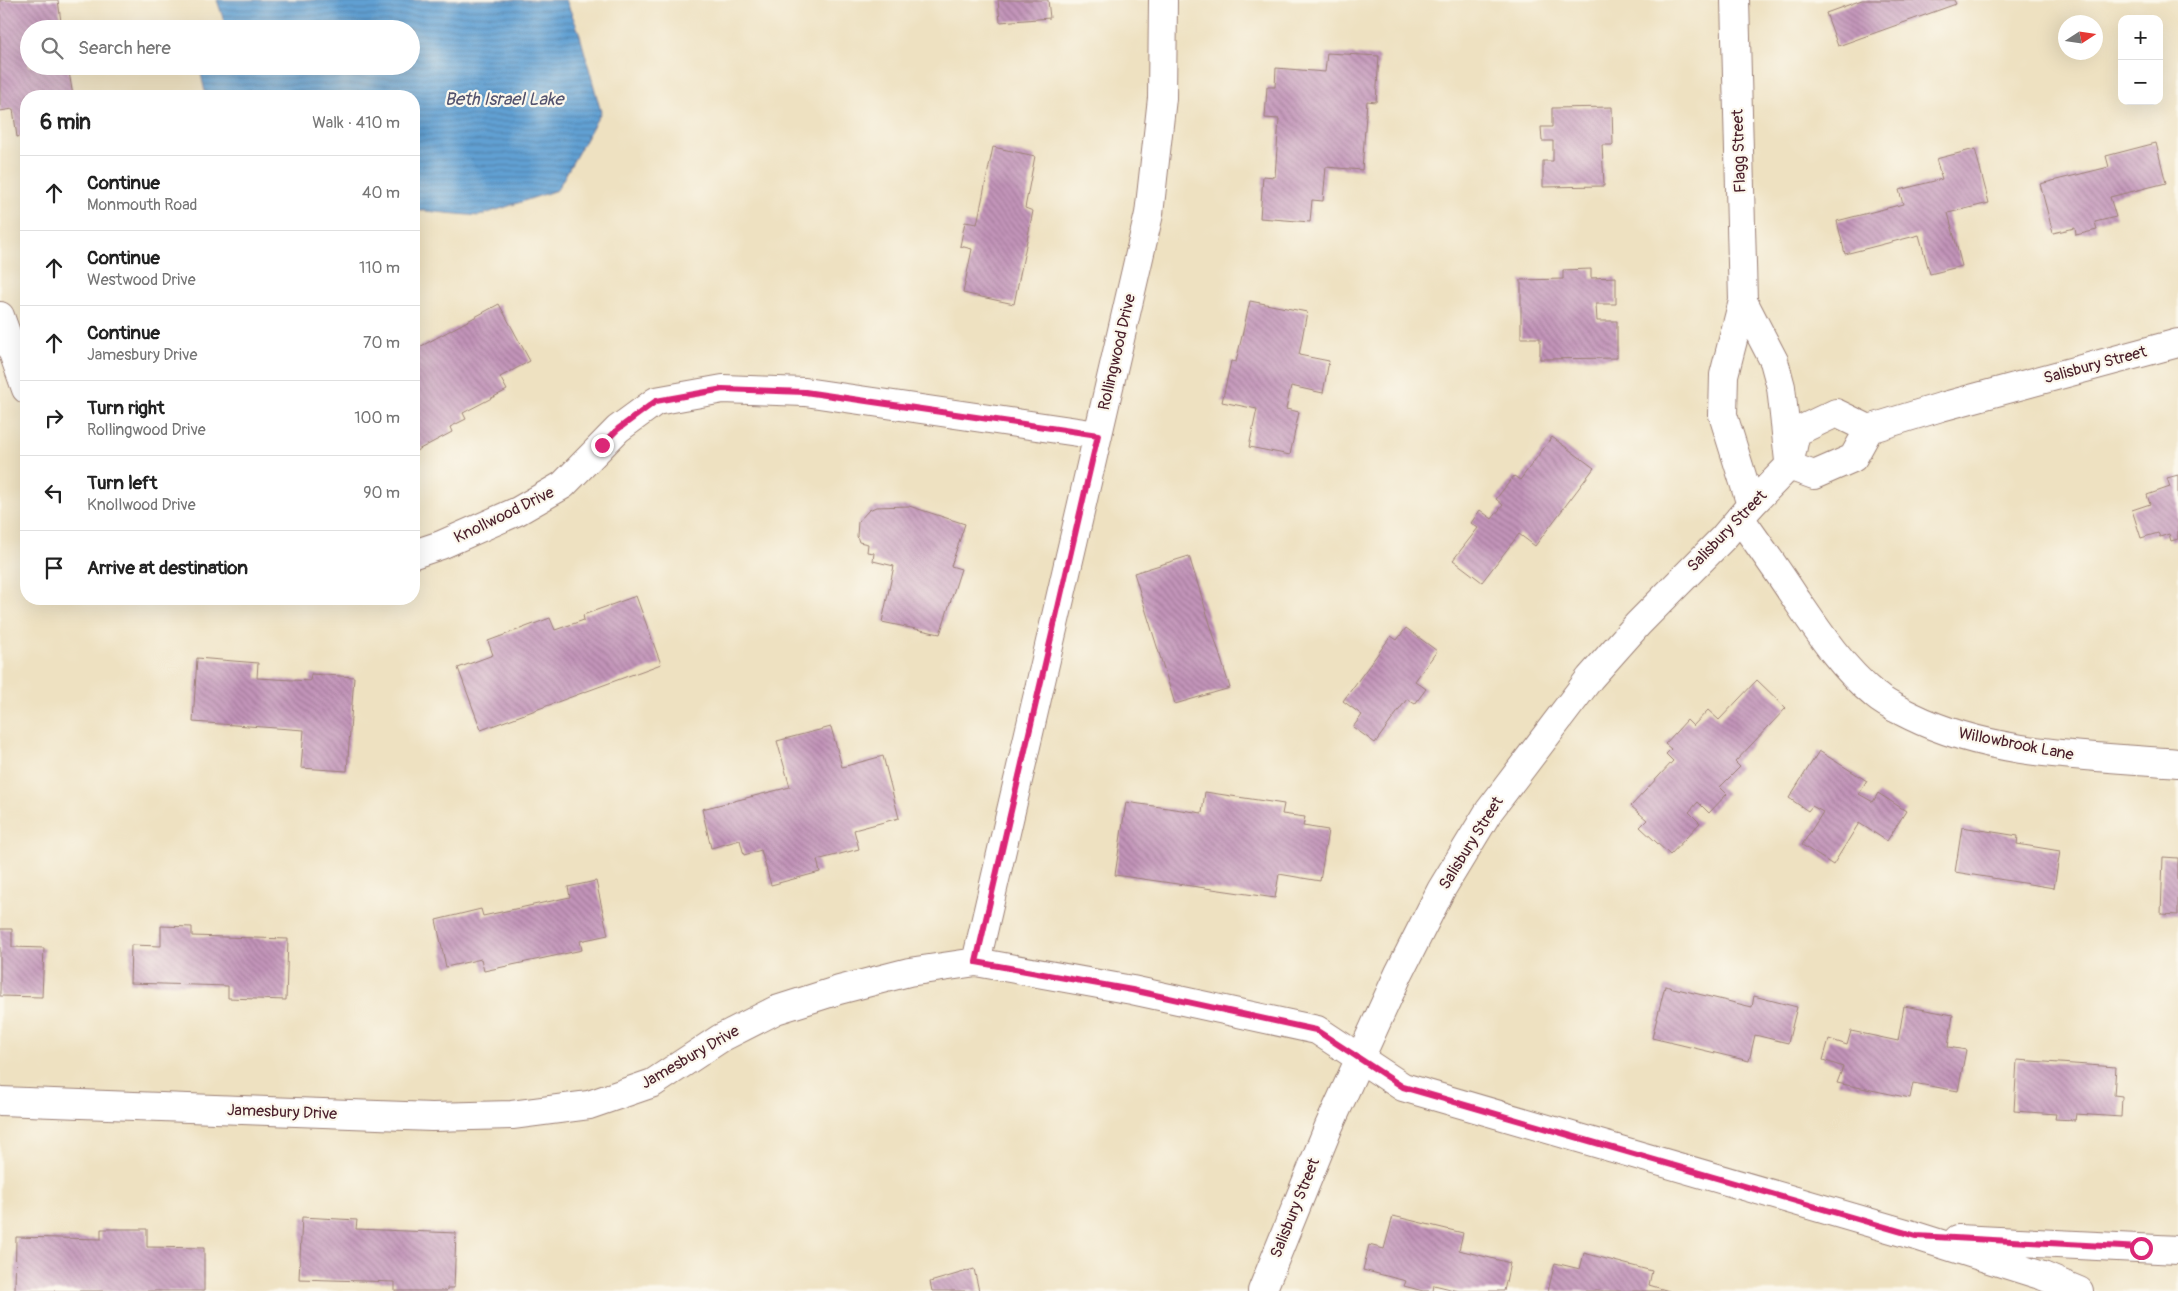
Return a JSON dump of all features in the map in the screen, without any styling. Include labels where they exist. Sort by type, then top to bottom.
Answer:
[{"type":"street","name":"Rollingwood Drive","points":[[976,962],[1149,214],[1162,98],[1162,0]]},
{"type":"street","name":"Flagg Street","points":[[1734,0],[1743,301],[1724,375],[1724,415],[1746,511]]},
{"type":"street","name":"Flagg Street","points":[[1743,301],[1774,361],[1781,387],[1789,466]]},
{"type":"street","points":[[0,316],[20,372]]},
{"type":"street","name":"Salisbury Street","points":[[1869,429],[1942,407],[2178,343]]},
{"type":"street","name":"Knollwood Drive","points":[[420,552],[441,545],[518,511],[563,485],[618,429],[656,401],[723,389],[805,392],[1098,435]]},
{"type":"street","points":[[1836,413],[1869,429],[1853,458],[1814,475],[1789,466],[1796,432],[1836,413]]},
{"type":"street","name":"Salisbury Street","points":[[1262,1291],[1359,1057],[1441,890],[1488,811],[1590,678],[1638,624],[1723,538],[1789,466]]},
{"type":"street","name":"Willowbrook Lane","points":[[1746,511],[1824,641],[1876,696],[1898,709],[1944,730],[2017,747],[2054,754],[2178,763]]},
{"type":"street","name":"Jamesbury Drive","points":[[0,1101],[432,1117],[512,1115],[589,1105],[653,1082],[721,1038],[776,1010],[839,990],[909,972],[976,962],[1132,990],[1316,1030],[1403,1087],[1916,1236]]},
{"type":"street","points":[[1916,1236],[2178,1250]]},
{"type":"street","points":[[1916,1236],[2043,1276],[2079,1291]]},
{"type":"water","name":"Beth Israel Lake","points":[[217,0],[566,0],[579,32],[601,112],[557,190],[479,216],[420,211],[420,90],[205,90],[201,75],[420,75],[420,20],[224,20]]},
{"type":"building","points":[[0,0],[58,0],[61,20],[20,20],[20,75],[70,75],[72,90],[20,90],[20,136],[17,137],[13,109],[0,111]]},
{"type":"building","points":[[998,0],[1048,0],[1050,18],[1000,22]]},
{"type":"building","points":[[1862,0],[1954,0],[1956,4],[1838,46],[1826,13]]},
{"type":"building","points":[[1327,53],[1379,56],[1376,102],[1367,101],[1362,170],[1326,167],[1323,201],[1312,200],[1310,222],[1260,218],[1263,176],[1275,177],[1279,119],[1265,118],[1267,87],[1275,87],[1276,68],[1325,72]]},
{"type":"building","points":[[1612,107],[1613,145],[1602,145],[1604,186],[1543,187],[1543,161],[1553,161],[1553,141],[1542,141],[1541,127],[1552,127],[1552,108]]},
{"type":"building","points":[[2156,143],[2166,183],[2110,197],[2116,217],[2095,222],[2097,230],[2076,235],[2075,228],[2053,233],[2040,184],[2109,167],[2106,156]]},
{"type":"building","points":[[993,147],[1035,156],[1025,208],[1033,211],[1014,304],[963,293],[972,249],[960,246],[965,222],[977,224]]},
{"type":"building","points":[[1975,149],[1989,203],[1948,213],[1962,266],[1930,274],[1919,235],[1845,254],[1837,221],[1903,204],[1899,190],[1942,179],[1936,159]]},
{"type":"building","points":[[1591,269],[1591,278],[1616,277],[1616,304],[1596,304],[1597,321],[1617,321],[1617,358],[1540,359],[1540,338],[1521,338],[1521,280],[1563,279],[1563,270]]},
{"type":"building","points":[[1250,301],[1307,312],[1299,355],[1329,361],[1323,393],[1291,386],[1286,409],[1299,412],[1290,455],[1249,447],[1257,409],[1222,402],[1231,361],[1236,362]]},
{"type":"building","points":[[499,304],[530,361],[500,377],[507,390],[463,413],[466,419],[450,427],[452,432],[420,449],[420,347]]},
{"type":"building","points":[[1552,437],[1594,468],[1535,546],[1519,534],[1482,582],[1453,560],[1478,528],[1471,523],[1480,510],[1492,519],[1503,505],[1496,499],[1514,476],[1520,480]]},
{"type":"building","points":[[2178,475],[2178,539],[2171,541],[2169,534],[2160,537],[2158,533],[2141,538],[2132,510],[2150,504],[2147,495],[2170,487],[2167,478]]},
{"type":"building","points":[[909,506],[965,524],[951,566],[961,569],[940,634],[882,622],[894,566],[873,561],[874,553],[867,552],[868,544],[859,542],[857,536],[858,522],[869,510],[876,507]]},
{"type":"building","points":[[1189,556],[1230,688],[1175,704],[1134,573]]},
{"type":"building","points":[[636,596],[661,664],[481,730],[458,668],[493,655],[488,641],[550,618],[555,630],[584,620],[583,615]]},
{"type":"building","points":[[1406,628],[1437,651],[1415,681],[1426,689],[1415,704],[1407,699],[1375,743],[1353,727],[1362,715],[1343,701],[1391,636],[1397,640]]},
{"type":"building","points":[[197,658],[258,663],[257,678],[310,681],[311,674],[354,677],[347,771],[301,768],[304,730],[193,722]]},
{"type":"building","points":[[1757,680],[1786,708],[1735,762],[1740,767],[1720,787],[1727,794],[1709,813],[1698,802],[1689,812],[1700,823],[1670,855],[1640,827],[1647,820],[1631,806],[1673,761],[1666,754],[1671,749],[1665,744],[1687,720],[1693,726],[1708,710],[1719,720]]},
{"type":"building","points":[[831,727],[842,767],[883,756],[899,818],[854,830],[859,849],[817,860],[820,872],[771,885],[761,850],[744,855],[740,840],[711,848],[702,809],[790,787],[777,741]]},
{"type":"building","points":[[1819,751],[1867,781],[1859,794],[1873,802],[1878,793],[1906,811],[1887,841],[1859,823],[1833,865],[1802,845],[1823,812],[1812,806],[1808,811],[1789,798]]},
{"type":"building","points":[[1205,792],[1284,804],[1282,814],[1305,817],[1303,826],[1328,830],[1320,881],[1279,874],[1275,898],[1115,875],[1126,802],[1202,813]]},
{"type":"building","points":[[1962,827],[2018,836],[2017,844],[2060,851],[2054,888],[1955,872]]},
{"type":"building","points":[[2163,857],[2178,858],[2178,915],[2161,914]]},
{"type":"building","points":[[596,881],[608,935],[580,941],[582,950],[484,971],[481,959],[446,967],[436,920],[481,909],[483,916],[570,897],[568,887]]},
{"type":"building","points":[[161,926],[192,927],[192,936],[288,939],[286,1000],[228,998],[228,986],[130,983],[131,945],[161,946]]},
{"type":"building","points":[[0,929],[12,929],[12,947],[44,948],[42,997],[0,996]]},
{"type":"building","points":[[1665,986],[1752,1007],[1754,996],[1797,1007],[1788,1043],[1755,1035],[1749,1061],[1652,1038]]},
{"type":"building","points":[[1904,1006],[1953,1015],[1948,1047],[1966,1050],[1958,1091],[1913,1083],[1910,1098],[1837,1083],[1843,1067],[1823,1060],[1829,1039],[1847,1045],[1851,1031],[1898,1041]]},
{"type":"building","points":[[2017,1060],[2116,1067],[2114,1095],[2122,1096],[2121,1117],[2076,1114],[2075,1120],[2055,1119],[2056,1114],[2014,1111]]},
{"type":"building","points":[[1393,1216],[1463,1233],[1459,1250],[1510,1263],[1504,1291],[1459,1291],[1434,1285],[1433,1291],[1423,1291],[1404,1286],[1406,1281],[1363,1270],[1369,1245],[1384,1249]]},
{"type":"building","points":[[302,1217],[357,1220],[356,1229],[456,1233],[454,1288],[447,1288],[447,1291],[395,1291],[395,1282],[299,1279]]},
{"type":"building","points":[[101,1229],[147,1229],[147,1247],[204,1248],[204,1291],[15,1291],[16,1237],[101,1239]]},
{"type":"building","points":[[1584,1253],[1652,1271],[1649,1285],[1669,1291],[1548,1291],[1555,1263],[1580,1269]]},
{"type":"building","points":[[974,1269],[979,1291],[932,1291],[930,1282]]},
{"type":"route","points":[[602,445],[618,429],[656,401],[723,389],[805,392],[1098,435],[976,962],[1132,990],[1316,1030],[1403,1087],[1454,1100],[1916,1236],[2141,1248]]}]
